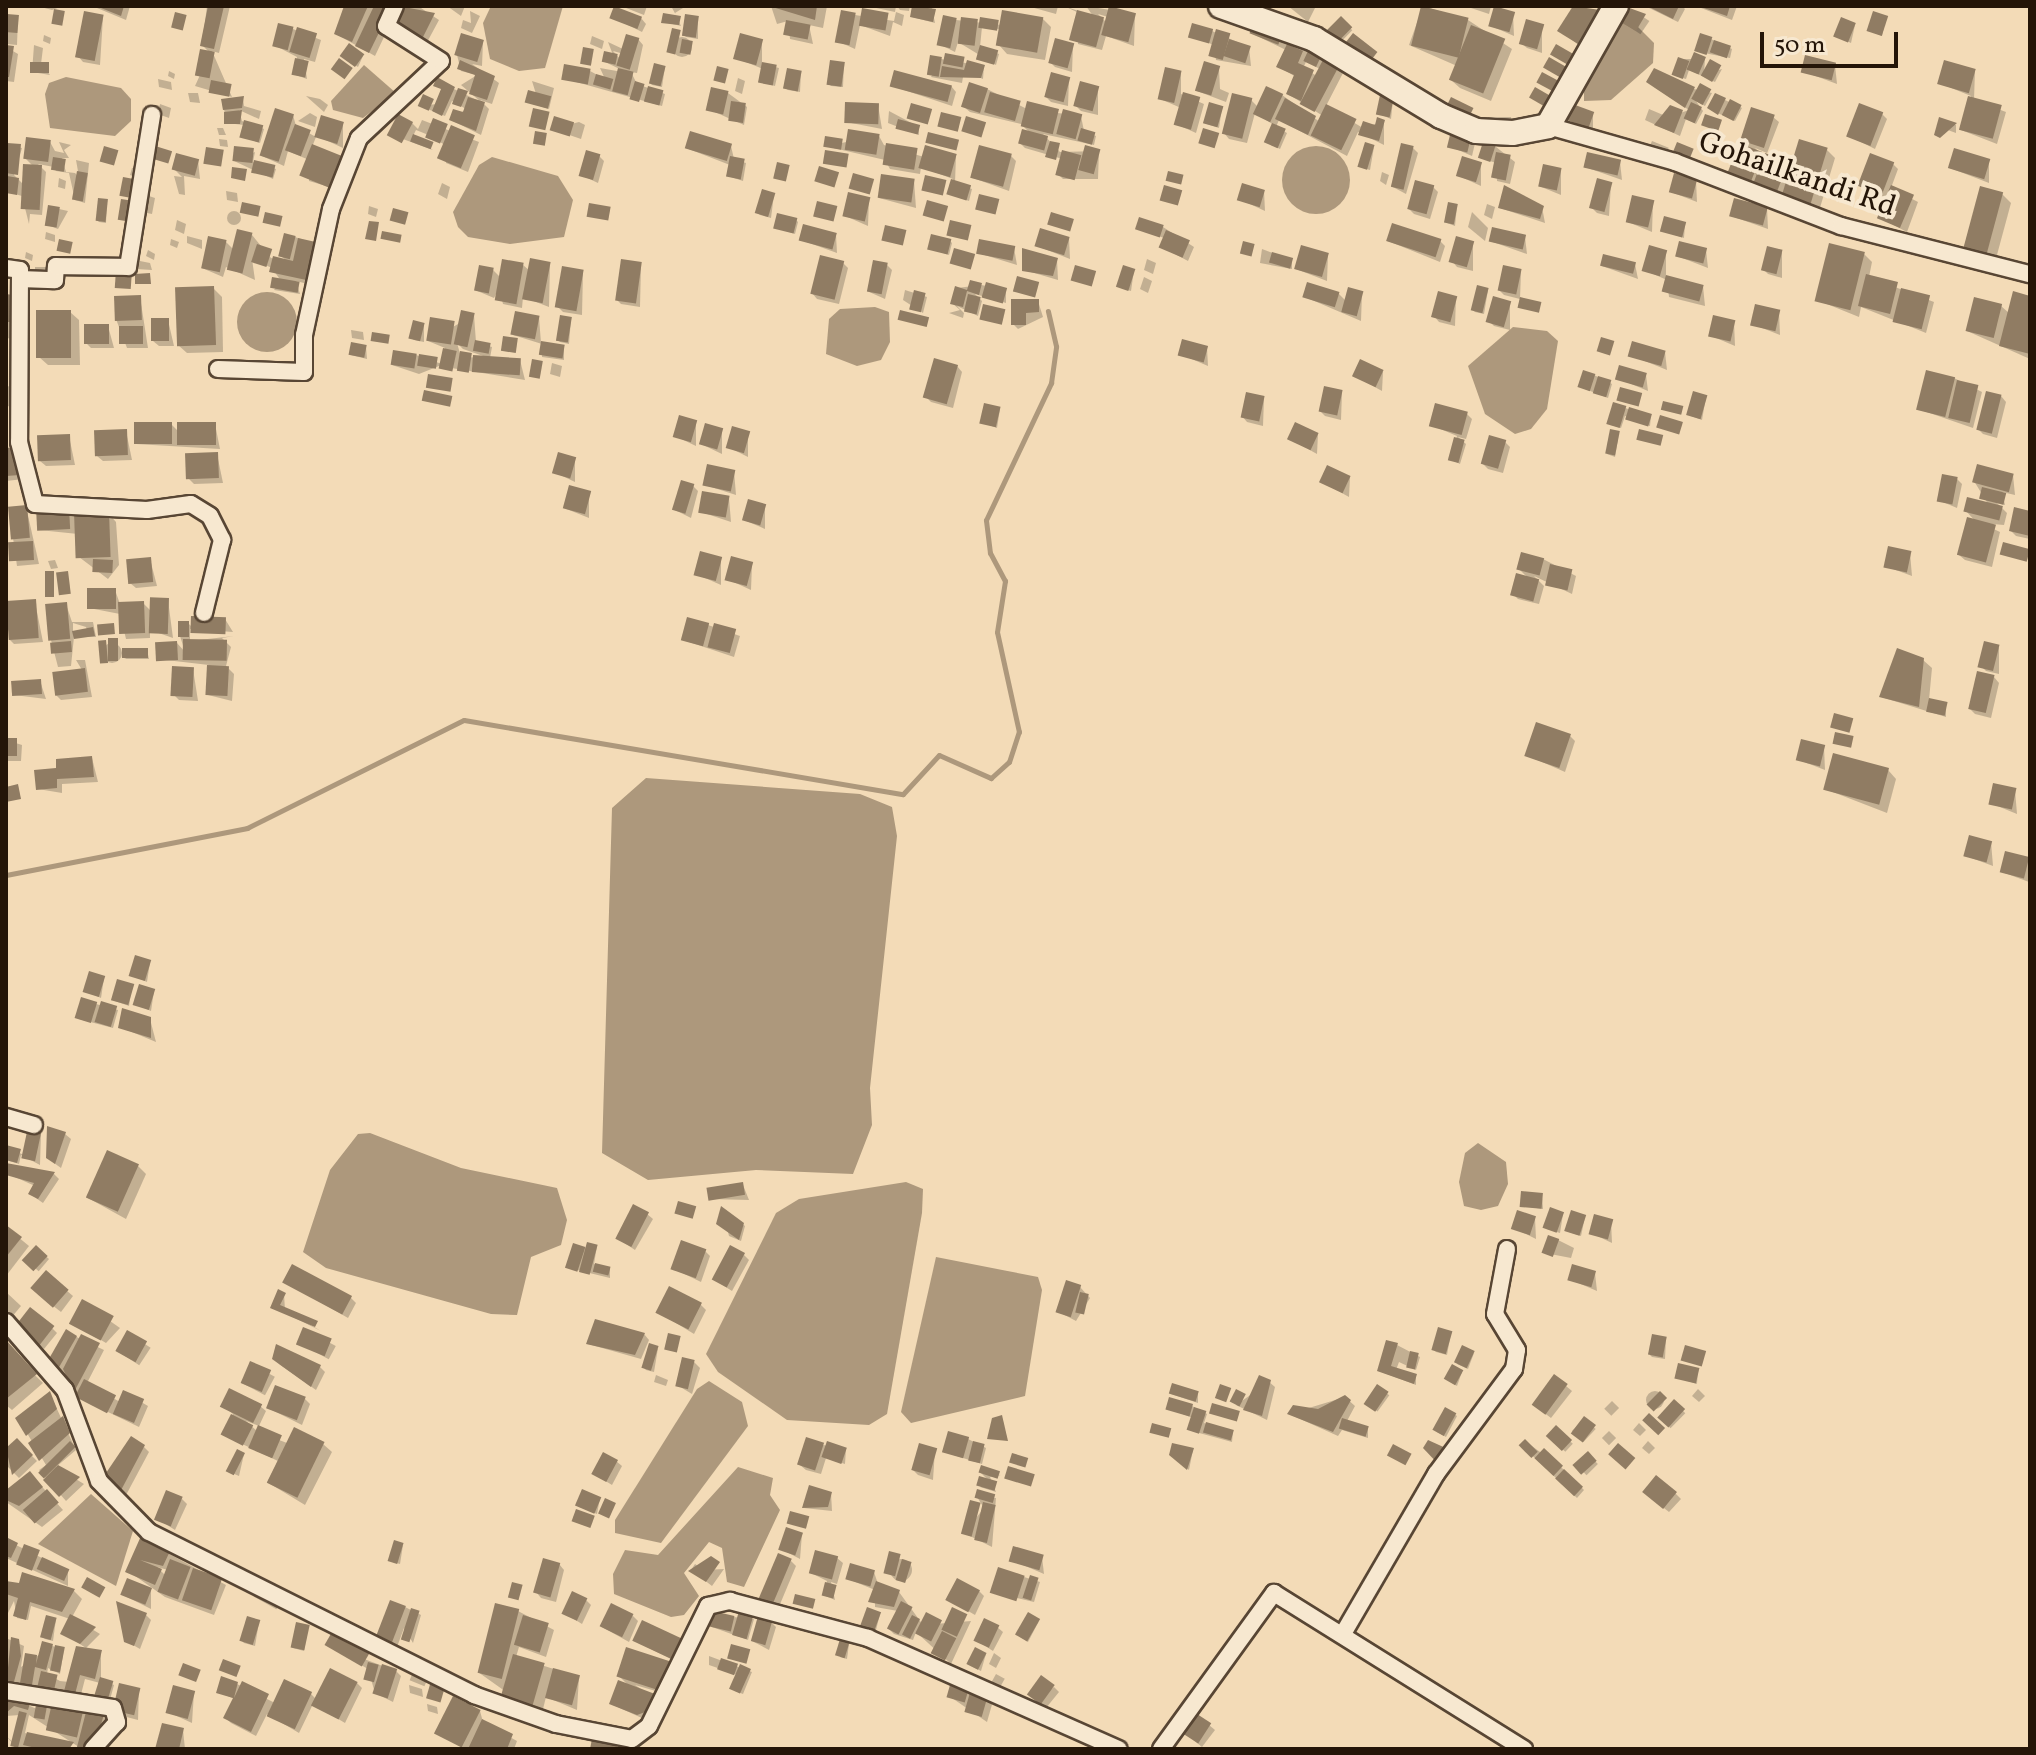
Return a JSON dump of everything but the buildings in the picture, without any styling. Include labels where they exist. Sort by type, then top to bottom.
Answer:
[{"type":"street","points":[[218,369],[304,372],[304,335],[331,209],[359,138],[441,61],[386,26],[395,6]]},
{"type":"street","points":[[1221,6],[1314,39],[1416,104],[1476,131],[1548,126],[1616,6]]},
{"type":"street","points":[[20,279],[55,280],[56,266],[128,267],[152,115]]},
{"type":"street","name":"Gohailkandi Rd","points":[[1548,126],[1675,162],[1841,226],[2030,274]]},
{"type":"street","points":[[6,268],[20,270],[19,442],[35,504],[147,510],[191,504],[210,516],[222,540],[204,613]]},
{"type":"street","points":[[6,1117],[34,1125]]},
{"type":"street","points":[[1344,1632],[1436,1474],[1514,1369],[1517,1350],[1495,1314],[1507,1249]]},
{"type":"street","points":[[6,1322],[65,1390],[99,1481],[149,1532],[474,1695],[556,1724],[632,1739],[649,1726],[708,1606],[730,1601],[868,1638],[1119,1749]]},
{"type":"street","points":[[1161,1749],[1274,1593],[1344,1632],[1524,1749]]},
{"type":"street","points":[[6,1691],[113,1708],[117,1722],[93,1749]]},
{"type":"shaded area","points":[[491,6],[563,6],[545,68],[519,71],[490,59],[483,23]]},
{"type":"shaded area","points":[[1631,20],[1654,43],[1653,63],[1611,100],[1584,101],[1584,82],[1619,22]]},
{"type":"shaded area","points":[[364,65],[396,93],[363,118],[333,110],[331,101]]},
{"type":"shaded area","points":[[66,77],[121,88],[131,99],[131,121],[115,136],[50,128],[45,94],[49,83]]},
{"type":"shaded area","points":[[1316,146],[1340,156],[1350,180],[1340,204],[1316,214],[1292,204],[1282,180],[1292,156]]},
{"type":"shaded area","points":[[492,157],[558,176],[573,200],[564,237],[510,244],[468,237],[458,227],[453,212],[479,165]]},
{"type":"shaded area","points":[[267,292],[278,294],[288,301],[295,311],[295,333],[288,343],[278,350],[267,352],[256,350],[246,343],[239,333],[237,322],[239,311],[246,301],[256,294]]},
{"type":"shaded area","points":[[875,307],[889,312],[890,342],[881,360],[857,366],[826,354],[829,319],[840,309]]},
{"type":"shaded area","points":[[1513,327],[1547,331],[1558,341],[1547,409],[1531,429],[1515,434],[1485,414],[1468,366]]},
{"type":"shaded area","points":[[646,778],[860,794],[892,807],[897,836],[870,1088],[872,1125],[853,1174],[756,1170],[648,1180],[602,1153],[612,808]]},
{"type":"shaded area","points":[[370,1133],[461,1168],[557,1188],[567,1220],[561,1245],[531,1257],[517,1315],[491,1314],[326,1268],[303,1252],[330,1170],[358,1134]]},
{"type":"shaded area","points":[[1478,1143],[1506,1162],[1508,1184],[1498,1206],[1481,1210],[1464,1206],[1459,1182],[1465,1153]]},
{"type":"shaded area","points":[[906,1182],[923,1189],[922,1213],[887,1414],[869,1425],[787,1420],[718,1372],[706,1354],[776,1213],[799,1199]]},
{"type":"shaded area","points":[[936,1257],[1038,1277],[1042,1290],[1025,1396],[911,1423],[901,1412]]},
{"type":"shaded area","points":[[709,1381],[742,1402],[748,1426],[661,1543],[615,1533],[615,1520],[697,1389]]},
{"type":"shaded area","points":[[738,1467],[773,1478],[770,1495],[780,1510],[744,1587],[727,1582],[722,1548],[709,1542],[684,1573],[699,1596],[684,1615],[671,1617],[614,1594],[613,1574],[625,1550],[658,1555]]},
{"type":"shaded area","points":[[91,1494],[133,1531],[116,1586],[38,1544]]},
{"type":"waterway","points":[[6,875],[247,828],[464,720],[903,794],[939,755],[991,778],[1009,762],[1019,732],[997,632],[1005,581],[990,553],[986,520],[1051,383],[1056,346],[1048,311]]}]
